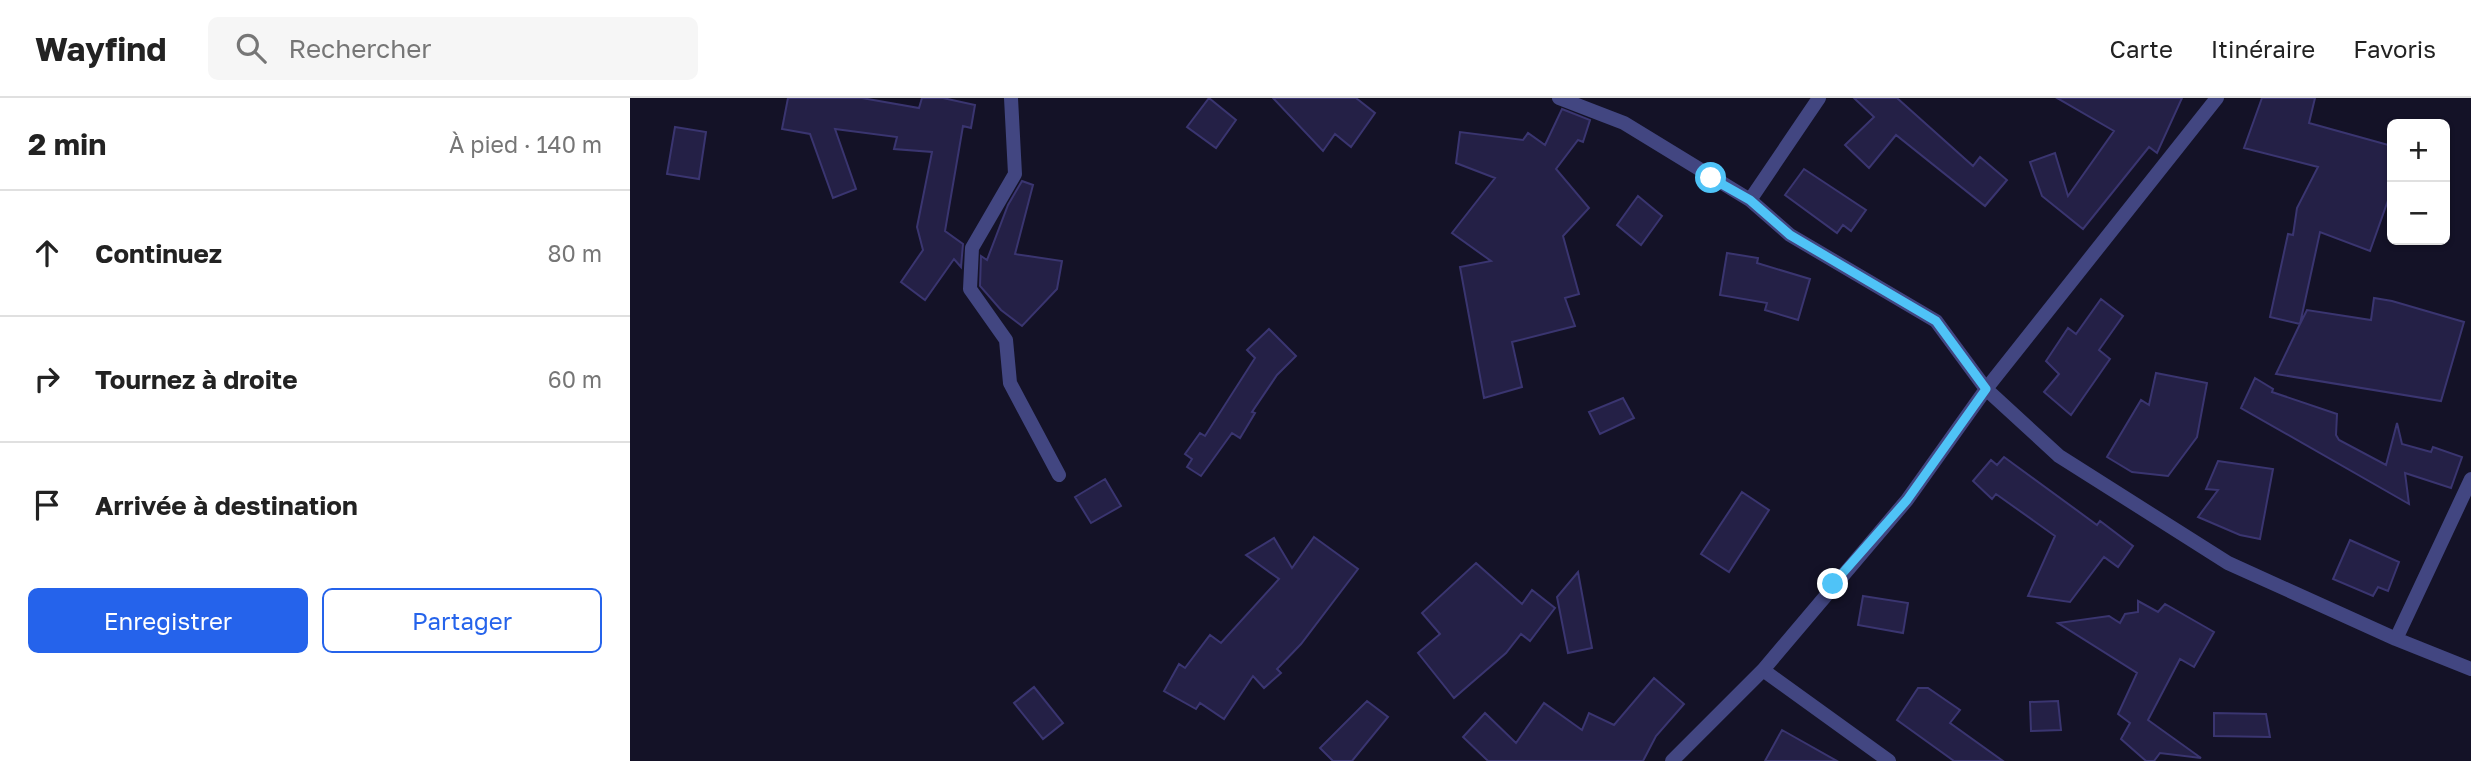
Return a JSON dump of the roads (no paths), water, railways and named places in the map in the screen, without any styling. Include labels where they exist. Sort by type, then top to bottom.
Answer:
[{"type":"street","points":[[1011,98],[1015,174],[972,248],[970,289],[1006,340],[1010,383],[1059,475]]},
{"type":"street","points":[[1559,98],[1624,123],[1750,200],[1790,235],[1936,321],[1986,389],[2059,456],[2228,563],[2396,639],[2471,669]]},
{"type":"street","points":[[1750,200],[1819,98]]},
{"type":"street","points":[[1672,761],[1763,670],[1907,500],[1986,389],[2217,98]]},
{"type":"street","points":[[2396,639],[2471,479]]},
{"type":"street","points":[[1763,670],[1889,761]]}]
